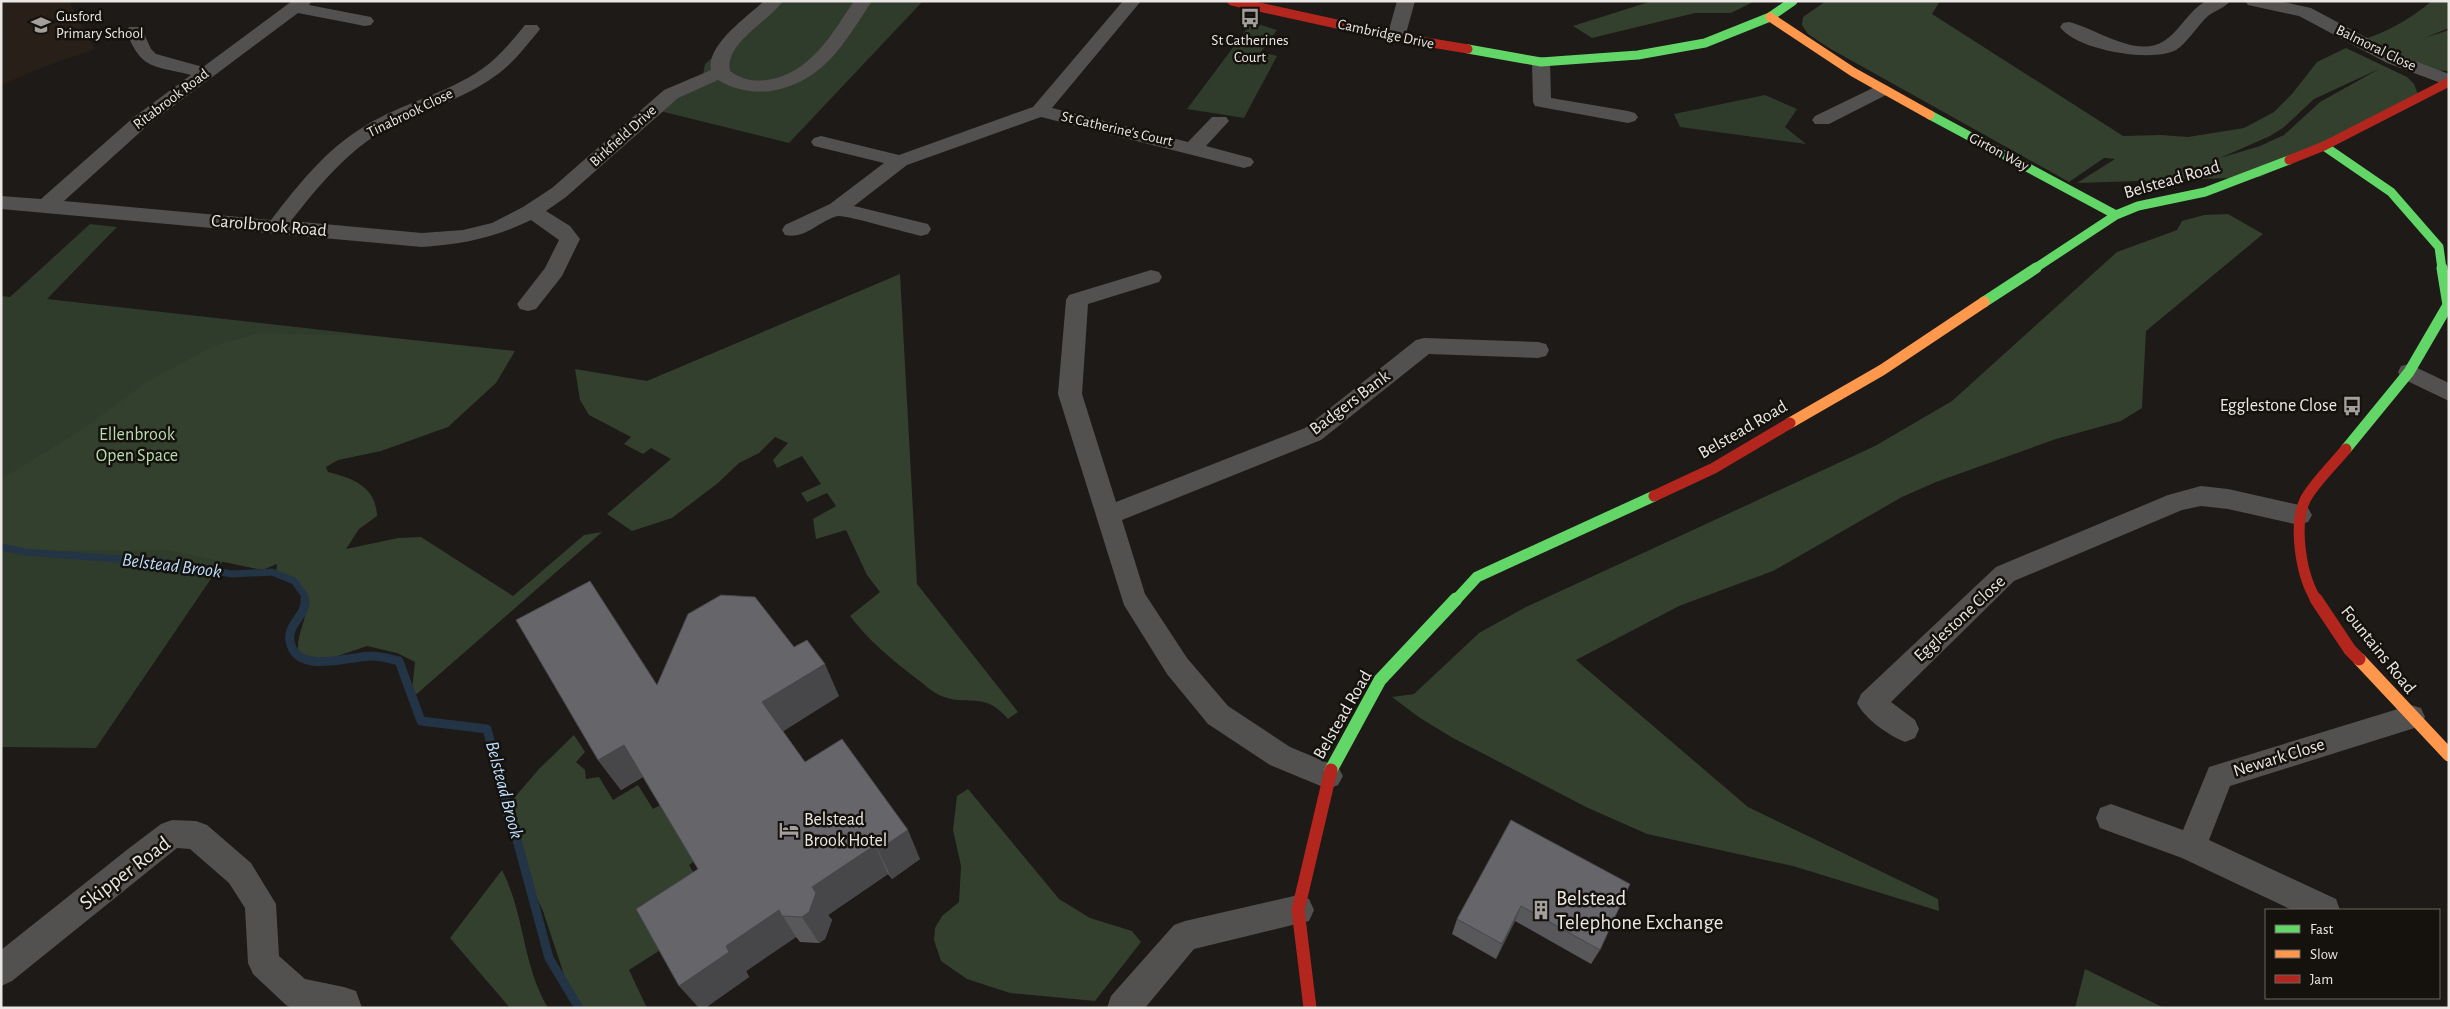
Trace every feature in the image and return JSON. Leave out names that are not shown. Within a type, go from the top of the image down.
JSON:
[{"type":"street","points":[[774,1],[724,50],[718,63],[721,73],[734,82],[752,86],[779,84],[799,78],[821,60],[863,1]]},
{"type":"street","name":"St Catherine's Court","points":[[792,230],[837,209],[900,161],[1040,110],[1132,1]]},
{"type":"street","name":"Cambridge Drive","points":[[1232,1],[1396,38],[1541,62],[1638,55],[1705,44],[1770,17],[1793,1]]},
{"type":"street","points":[[1396,38],[1406,1]]},
{"type":"street","points":[[2069,27],[2080,34],[2124,49],[2152,50],[2170,46],[2210,4],[2221,1]]},
{"type":"street","name":"Balmoral Close","points":[[2254,1],[2308,6],[2393,59],[2449,81]]},
{"type":"street","points":[[299,4],[359,16]]},
{"type":"street","name":"Ritabrook Road","points":[[46,206],[141,120],[299,4]]},
{"type":"street","name":"Girton Way","points":[[1770,17],[1810,47],[1881,90],[2116,215]]},
{"type":"street","name":"Tinabrook Close","points":[[276,227],[319,175],[345,148],[394,118],[482,77],[505,58],[531,29]]},
{"type":"street","points":[[141,35],[143,51],[150,58],[205,73]]},
{"type":"street","points":[[1541,62],[1542,102],[1628,117]]},
{"type":"street","name":"Birkfield Drive","points":[[533,212],[553,198],[670,94],[693,82],[721,73]]},
{"type":"street","name":"Belstead Road","points":[[1310,1008],[1298,910],[1328,776],[1380,680],[1477,577],[1714,468],[1882,370],[2116,215],[2138,206],[2205,192],[2324,146],[2449,81]]},
{"type":"street","points":[[1822,120],[1881,90]]},
{"type":"street","name":"St Catherine's Court","points":[[1040,110],[1194,147],[1244,162]]},
{"type":"street","points":[[1194,147],[1219,121]]},
{"type":"street","points":[[821,142],[900,161]]},
{"type":"street","name":"Fountains Road","points":[[2324,146],[2391,192],[2444,248],[2448,305],[2409,372],[2306,498],[2299,515],[2301,554],[2312,594],[2350,650],[2411,717],[2449,755]]},
{"type":"street","name":"Carolbrook Road","points":[[1,202],[442,240],[486,232],[507,225],[533,212]]},
{"type":"street","points":[[837,209],[922,229]]},
{"type":"street","points":[[528,304],[554,271],[570,239],[563,231],[533,212]]},
{"type":"street","points":[[1151,277],[1077,300],[1070,394],[1134,597],[1177,666],[1218,715],[1280,756],[1328,776]]},
{"type":"street","name":"Badgers Bank","points":[[1109,515],[1313,434],[1424,346],[1538,350]]},
{"type":"street","points":[[2409,372],[2449,393]]},
{"type":"street","name":"Egglestone Close","points":[[1905,730],[1871,703],[2005,574],[2177,502],[2201,496],[2228,499],[2299,515]]},
{"type":"street","name":"Newark Close","points":[[2191,847],[2219,776],[2411,717]]},
{"type":"street","points":[[2111,818],[2191,847],[2323,909]]},
{"type":"street","name":"Skipper Road","points":[[1,970],[138,859],[172,834],[196,835],[240,872],[260,904],[264,962],[297,994],[344,1003],[346,1008]]},
{"type":"street","points":[[1123,1008],[1185,936],[1298,910]]},
{"type":"shaded area","name":"Gusford Primary School","points":[[1,1],[69,1],[95,49],[49,65],[1,85]]},
{"type":"green space","points":[[774,1],[923,1],[789,143],[652,109],[702,80],[705,64]]},
{"type":"green space","points":[[1652,1],[1755,1],[1731,13],[1695,13],[1592,38],[1573,26]]},
{"type":"green space","points":[[1826,1],[1940,1],[1932,14],[2123,136],[2161,135],[2188,137],[2244,128],[2274,112],[2292,94],[2317,62],[2346,48],[2407,77],[2414,84],[2419,97],[2260,177],[2077,183],[2115,159],[2104,158],[2069,182],[1829,48],[1808,34],[1802,25],[1803,17]],"holes":[[[2379,69],[2320,102],[2284,135],[2260,146],[2220,158],[2270,136],[2283,128],[2314,99]]]},
{"type":"green space","points":[[2432,1],[2449,1],[2449,28],[2424,38],[2449,30],[2449,71],[2432,70],[2359,41],[2397,25]]},
{"type":"green space","points":[[1252,22],[1277,30],[1261,52],[1277,56],[1244,118],[1187,109]]},
{"type":"green space","points":[[1765,95],[1797,109],[1785,127],[1806,144],[1680,127],[1674,114]]},
{"type":"green space","points":[[2228,214],[2263,234],[2146,331],[2142,408],[2121,421],[2056,439],[1936,482],[1902,497],[1773,571],[1679,606],[1576,660],[1748,807],[1938,899],[1939,911],[1793,866],[1647,834],[1586,807],[1453,738],[1420,718],[1392,697],[1414,694],[1479,633],[1526,607],[1875,446],[1952,401],[2117,252],[2177,230],[2182,221],[2204,215]]},
{"type":"green space","name":"Ellenbrook Open Space","points":[[90,224],[117,227],[47,299],[376,336],[96,748],[1,747],[1,296],[10,297]]},
{"type":"green space","points":[[900,274],[917,584],[1018,712],[1008,719],[991,704],[949,699],[933,692],[881,650],[850,616],[880,592],[867,575],[846,530],[816,539],[813,519],[836,506],[827,493],[807,502],[801,493],[821,484],[802,456],[777,468],[773,460],[788,443],[775,437],[759,453],[739,463],[718,483],[672,518],[632,531],[607,514],[671,459],[651,448],[643,454],[624,444],[631,437],[589,415],[580,400],[575,369],[647,381]]},
{"type":"green space","points":[[259,333],[376,336],[515,351],[496,383],[448,427],[381,451],[338,460],[326,467],[328,472],[346,477],[361,485],[372,497],[376,506],[377,516],[359,529],[346,549],[398,538],[421,537],[513,596],[584,535],[602,532],[411,699],[415,662],[397,653],[367,646],[320,662],[311,662],[299,654],[298,646],[305,615],[305,600],[297,586],[276,573],[277,564],[262,570],[166,550],[1,551],[1,479],[86,427],[145,383],[213,346]]},
{"type":"green space","points":[[574,735],[585,752],[576,762],[585,770],[586,779],[599,777],[613,800],[638,785],[653,809],[666,802],[699,858],[689,865],[722,921],[707,920],[629,970],[647,1008],[575,1008],[543,911],[520,862],[502,812],[539,769]]},
{"type":"green space","points":[[968,789],[1059,899],[1090,918],[1132,931],[1141,942],[1095,1001],[1010,993],[967,979],[941,961],[934,940],[935,928],[942,916],[959,902],[961,866],[953,830],[957,796]]},
{"type":"green space","points":[[502,870],[510,887],[533,974],[548,1008],[510,1008],[450,938]]},
{"type":"green space","points":[[2085,969],[2164,1008],[2075,1008]]},
{"type":"building","name":"Belstead Brook Hotel","points":[[590,581],[657,685],[688,614],[721,595],[755,597],[794,647],[807,640],[825,664],[762,702],[805,762],[842,739],[908,830],[878,850],[875,845],[812,887],[816,893],[809,912],[802,917],[782,916],[779,910],[726,946],[729,952],[679,986],[636,909],[698,869],[624,745],[598,760],[516,620]]},
{"type":"building","name":"Belstead Telephone Exchange","points":[[1511,820],[1630,884],[1600,950],[1521,906],[1502,944],[1457,919]]},
{"type":"waterway","name":"Belstead Brook","points":[[1,547],[25,552],[160,562],[232,574],[272,572],[294,581],[305,596],[305,605],[290,635],[294,652],[302,658],[325,662],[372,656],[399,661],[421,721],[487,729],[549,958],[579,1008]]},
{"type":"traffic: fast","points":[[1468,49],[1541,62],[1638,55],[1705,43],[1770,17],[1793,1]]},
{"type":"traffic: fast","points":[[1930,115],[2116,215]]},
{"type":"traffic: fast","points":[[2324,146],[2391,192],[2439,247],[2448,305],[2409,372],[2346,449]]},
{"type":"traffic: fast","points":[[1984,302],[2116,215],[2138,206],[2205,192],[2289,160]]},
{"type":"traffic: fast","points":[[1331,770],[1380,680],[1477,577],[1654,496]]},
{"type":"traffic: slow","points":[[1770,17],[1853,72],[1930,115]]},
{"type":"traffic: slow","points":[[1790,423],[1882,370],[1984,302]]},
{"type":"traffic: slow","points":[[2359,659],[2449,755]]},
{"type":"traffic: jam","points":[[1232,1],[1396,37],[1468,49]]},
{"type":"traffic: jam","points":[[2289,160],[2324,146],[2449,82]]},
{"type":"traffic: jam","points":[[1654,496],[1714,468],[1790,423]]},
{"type":"traffic: jam","points":[[2346,449],[2306,498],[2299,515],[2301,554],[2312,593],[2350,650],[2359,659]]},
{"type":"traffic: jam","points":[[1310,1008],[1298,910],[1328,776],[1331,770]]},
{"type":"place","name":"St Catherines Court","points":[[1250,18]]},
{"type":"place","name":"Gusford Primary School","points":[[41,25]]},
{"type":"place","name":"Egglestone Close","points":[[2352,406]]},
{"type":"place","name":"Belstead Brook Hotel","points":[[789,830]]},
{"type":"place","name":"Belstead Telephone Exchange","points":[[1541,910]]}]
